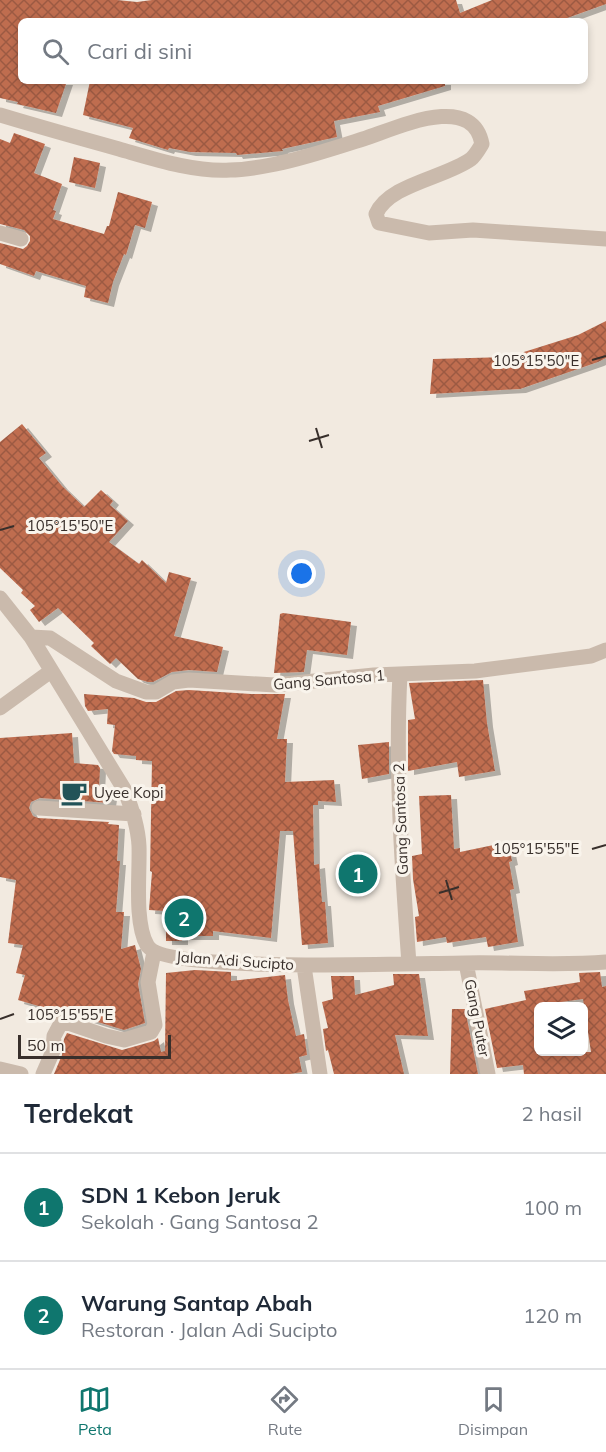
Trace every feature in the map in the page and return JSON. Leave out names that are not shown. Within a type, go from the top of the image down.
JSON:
[{"type":"street","points":[[0,116],[163,162],[211,170],[231,170],[276,164],[362,140],[421,118],[460,118],[470,123],[480,133],[482,144],[472,159],[412,186],[380,205],[376,214],[379,223],[429,233],[473,230],[606,239]]},
{"type":"street","points":[[0,233],[21,239]]},
{"type":"street","name":"Jalan Adi Sucipto","points":[[0,598],[31,637],[124,789],[135,814],[139,845],[140,920],[147,945],[154,952],[175,958],[303,966],[606,962]]},
{"type":"street","name":"Gang Santosa 1","points":[[31,637],[50,638],[116,681],[146,692],[156,692],[173,682],[189,680],[275,685],[400,674],[475,671],[591,656],[606,650]]},
{"type":"street","points":[[0,708],[51,671]]},
{"type":"street","name":"Gang Santosa 2","points":[[400,674],[399,817],[409,964]]},
{"type":"street","points":[[39,808],[135,814]]},
{"type":"street","points":[[43,1074],[53,1051],[54,1036],[62,1021],[124,1040],[151,1032],[155,1025],[148,982],[154,952]]},
{"type":"street","name":"Gang Puter","points":[[466,963],[488,1074]]},
{"type":"street","points":[[303,966],[320,1074]]},
{"type":"street","points":[[0,1070],[21,1074]]},
{"type":"building","points":[[0,0],[137,2],[152,0],[456,0],[460,13],[492,0],[606,0],[606,4],[567,18],[18,18],[18,84],[66,84],[56,113],[0,98]]},
{"type":"building","points":[[89,84],[445,84],[445,86],[378,106],[380,112],[334,121],[337,137],[282,149],[283,151],[237,155],[236,153],[190,152],[169,148],[168,150],[129,138],[133,128],[83,115]]},
{"type":"building","points":[[14,133],[45,144],[34,173],[62,184],[53,210],[56,211],[53,219],[104,234],[109,226],[118,192],[152,202],[145,228],[135,225],[126,255],[124,254],[113,282],[108,303],[84,297],[86,286],[36,271],[34,276],[0,264],[0,243],[23,249],[30,241],[30,236],[24,230],[0,224],[0,139],[10,143]]},
{"type":"building","points":[[74,157],[100,163],[95,188],[69,182]]},
{"type":"building","points":[[606,321],[606,358],[598,362],[520,389],[430,394],[433,359],[508,357],[578,335]]},
{"type":"building","points":[[22,424],[46,453],[39,458],[62,486],[84,507],[101,490],[113,501],[110,505],[128,521],[109,542],[139,564],[142,560],[166,583],[169,572],[191,578],[174,636],[223,647],[217,672],[189,670],[172,672],[153,682],[148,682],[138,679],[116,658],[110,664],[91,646],[94,643],[58,608],[39,622],[30,610],[35,606],[21,593],[23,590],[0,568],[0,442]]},
{"type":"building","points":[[280,614],[351,622],[347,655],[307,650],[304,672],[274,673]]},
{"type":"building","points":[[483,680],[495,771],[459,777],[457,762],[408,771],[408,720],[415,719],[409,683]]},
{"type":"building","points":[[176,691],[285,694],[277,739],[287,739],[285,782],[334,780],[336,802],[318,801],[318,805],[313,805],[314,865],[319,864],[328,943],[302,945],[293,831],[280,831],[271,938],[213,931],[213,936],[182,936],[182,941],[166,941],[166,911],[149,910],[152,872],[150,871],[152,761],[136,760],[136,756],[114,754],[112,751],[115,725],[107,724],[108,709],[88,711],[84,694],[156,702]]},
{"type":"building","points":[[72,733],[74,763],[98,765],[100,768],[99,788],[112,789],[110,803],[40,798],[31,802],[29,808],[33,816],[38,818],[109,822],[108,824],[119,825],[117,861],[120,861],[116,912],[124,912],[121,949],[135,945],[141,969],[138,984],[145,1023],[124,1030],[18,1000],[25,975],[16,973],[23,945],[8,943],[16,880],[0,877],[0,738]]},
{"type":"building","points":[[389,742],[389,774],[362,779],[358,745]]},
{"type":"building","points":[[451,795],[454,849],[460,848],[460,852],[508,842],[514,889],[510,890],[518,942],[488,947],[486,937],[447,943],[446,937],[417,942],[415,917],[419,916],[412,856],[422,854],[419,796]]},
{"type":"building","points":[[195,970],[231,972],[231,981],[285,975],[296,1036],[304,1034],[307,1055],[299,1057],[302,1072],[290,1074],[54,1074],[62,1055],[67,1033],[122,1050],[158,1038],[161,1052],[165,1051],[166,973]]},
{"type":"building","points":[[600,972],[602,987],[606,986],[606,1074],[524,1074],[523,1065],[497,1068],[485,1009],[526,1000],[524,991],[580,982],[579,973]]},
{"type":"building","points":[[393,974],[419,974],[428,1036],[395,1035],[404,1074],[334,1074],[328,1050],[326,1051],[323,1029],[328,1028],[322,1002],[333,999],[331,976],[354,976],[355,995],[394,985]]},
{"type":"building","points":[[452,1009],[465,1009],[478,1074],[450,1074]]},
{"type":"place","name":"Uyee Kopi","points":[[74,793]]},
{"type":"place","name":"SDN 1 Kebon Jeruk","points":[[358,874]]},
{"type":"place","name":"Warung Santap Abah","points":[[184,918]]}]
